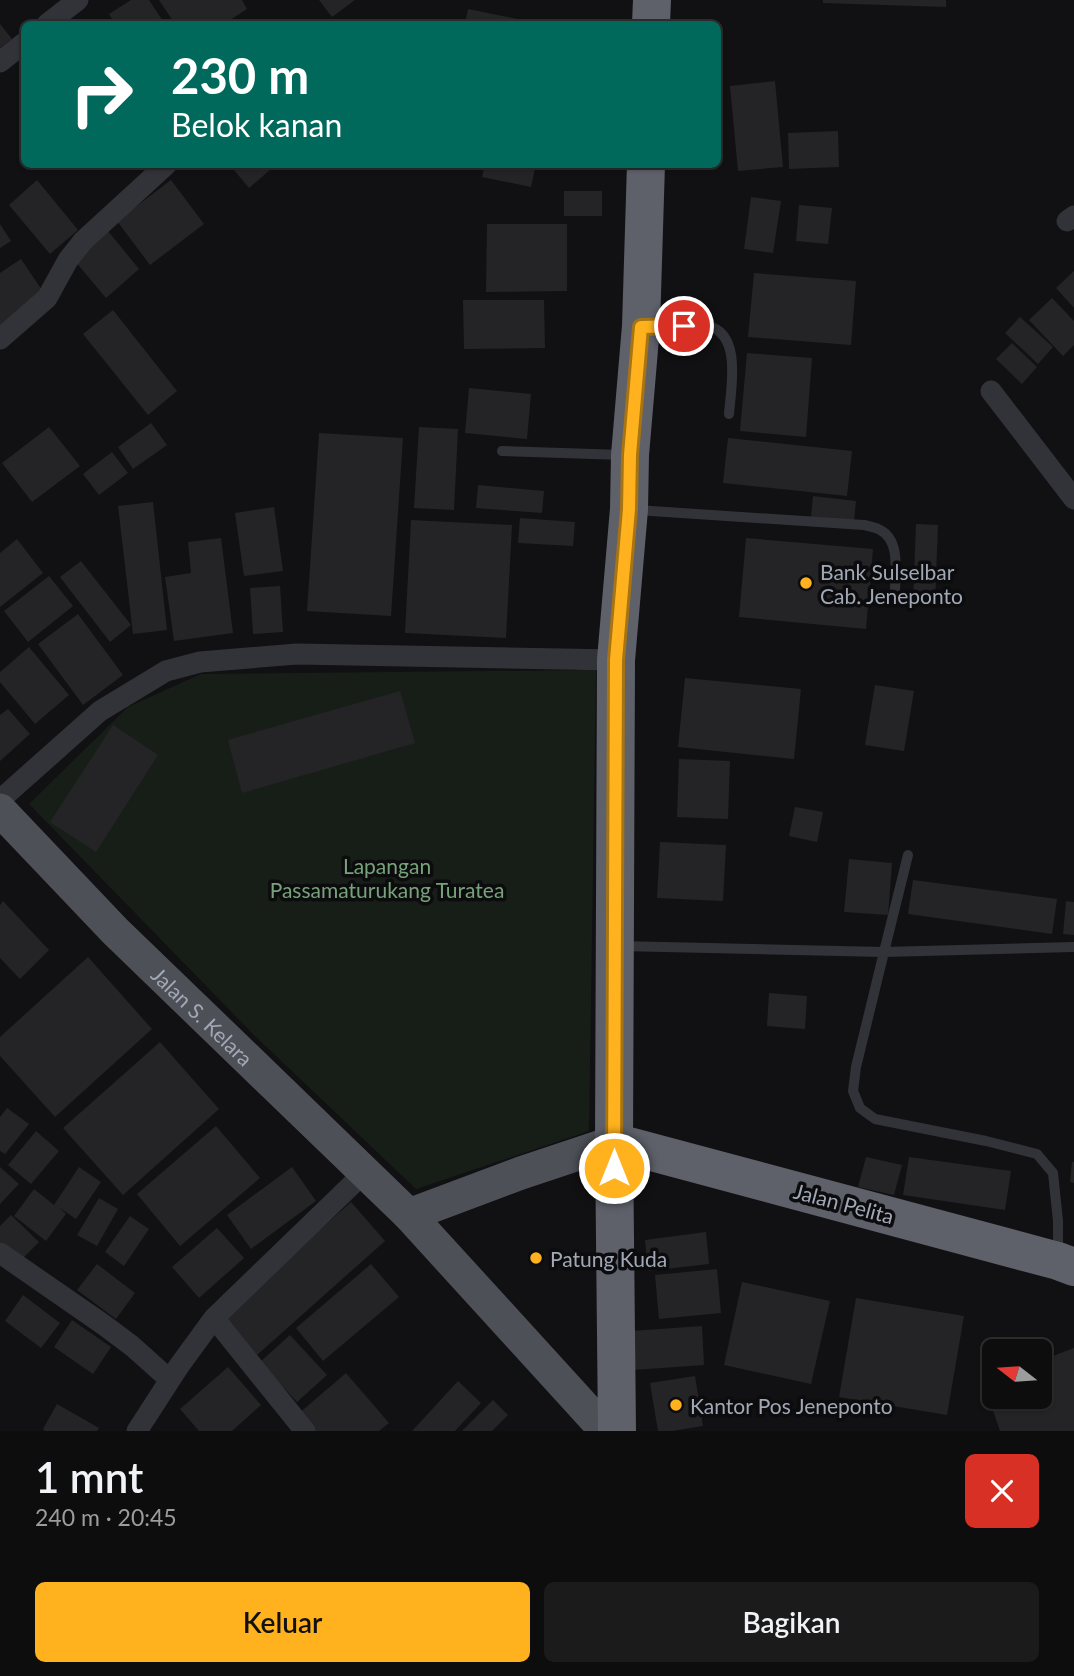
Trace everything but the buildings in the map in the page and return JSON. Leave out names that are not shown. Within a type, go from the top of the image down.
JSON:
[{"type":"highway","points":[[651,21],[652,0]]},
{"type":"highway","points":[[617,1431],[614,1142],[616,660],[641,327],[646,168]]},
{"type":"highway","name":"Jalan Pelita","points":[[614,1142],[1066,1264]]},
{"type":"main road","name":"Jalan S. Kelara","points":[[0,810],[115,931],[409,1215],[606,1431]]},
{"type":"main road","points":[[409,1215],[614,1142]]},
{"type":"street","points":[[51,21],[78,0]]},
{"type":"street","points":[[0,62],[21,45]]},
{"type":"street","points":[[0,339],[47,298],[68,260],[83,241],[163,168]]},
{"type":"street","points":[[991,391],[1074,499]]},
{"type":"street","points":[[0,800],[100,710],[166,671],[200,662],[297,654],[616,660]]},
{"type":"street","points":[[137,1431],[214,1318],[365,1172]]},
{"type":"street","points":[[0,1253],[104,1325],[170,1380]]},
{"type":"street","points":[[214,1318],[305,1431]]},
{"type":"lane","points":[[641,327],[706,325],[727,338],[732,353],[729,414]]},
{"type":"lane","points":[[502,451],[630,455]]},
{"type":"lane","points":[[629,509],[864,525],[883,530],[890,539],[895,555],[895,592]]},
{"type":"lane","points":[[908,855],[856,1067],[853,1091],[860,1108],[875,1119],[986,1140],[1037,1154],[1053,1173],[1066,1264]]},
{"type":"lane","points":[[614,946],[884,952],[1074,947]]},
{"type":"green space","name":"Lapangan Passamaturukang Turatea","points":[[596,670],[589,1131],[416,1189],[254,1035],[29,804],[128,707],[201,674]]},
{"type":"place","name":"Bank Sulselbar Cab. Jeneponto","points":[[806,583]]},
{"type":"place","name":"Patung Kuda","points":[[536,1258]]},
{"type":"place","name":"Kantor Pos Jeneponto","points":[[676,1405]]},
{"type":"route","points":[[614,1168],[616,660],[629,509],[630,455],[641,327],[684,326]]}]
